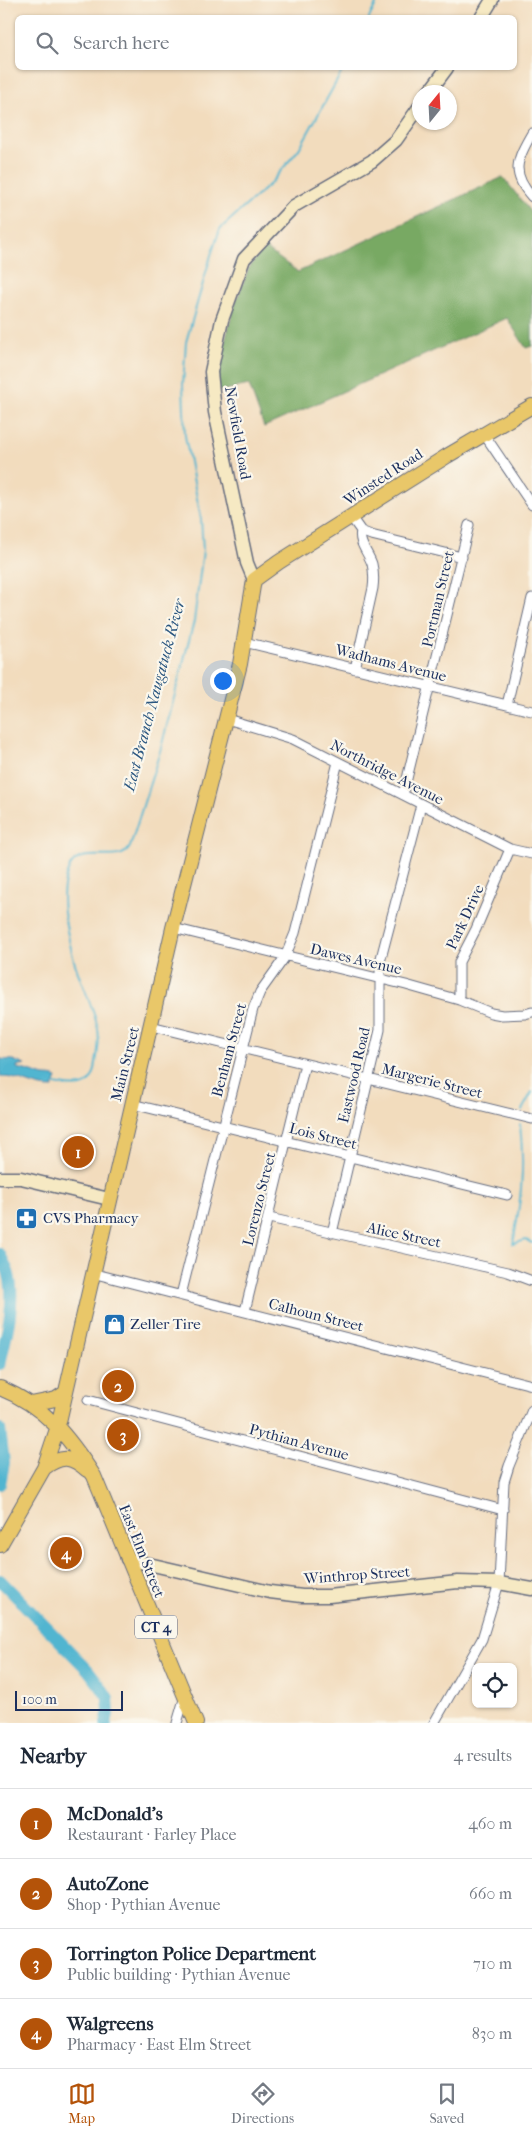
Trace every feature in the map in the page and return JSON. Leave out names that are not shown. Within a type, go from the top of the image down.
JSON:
[{"type":"main road","name":"Winsted Road","points":[[254,580],[279,562],[532,406]]},
{"type":"main road","name":"Main Street","points":[[0,1545],[44,1468],[58,1426],[173,928],[227,719],[244,642],[254,580]]},
{"type":"main road","name":"CT 4","points":[[6,1390],[31,1404],[58,1426]]},
{"type":"main road","points":[[31,1404],[56,1399],[65,1394]]},
{"type":"main road","name":"East Elm Street","points":[[58,1426],[75,1446],[94,1476],[196,1723]]},
{"type":"main road","points":[[44,1468],[54,1460],[68,1458],[76,1460],[94,1476]]},
{"type":"street","points":[[483,15],[492,0]]},
{"type":"street","points":[[434,85],[446,70]]},
{"type":"street","name":"Newfield Road","points":[[254,580],[247,562],[214,412],[211,372],[222,320],[244,259],[294,206],[372,161],[396,140],[412,117]]},
{"type":"street","points":[[532,133],[521,153],[517,171],[520,182],[532,197]]},
{"type":"street","points":[[484,434],[532,506]]},
{"type":"street","points":[[351,517],[361,531],[370,535],[462,557]]},
{"type":"street","name":"Portman Street","points":[[403,795],[431,687],[469,525]]},
{"type":"street","points":[[356,669],[374,576],[372,564],[359,538],[361,531]]},
{"type":"street","points":[[507,705],[532,598]]},
{"type":"street","name":"Wadhams Avenue","points":[[244,642],[532,711]]},
{"type":"street","name":"Northridge Avenue","points":[[227,719],[293,739],[510,849],[532,854]]},
{"type":"street","name":"Benham Street","points":[[181,1295],[253,1009],[260,992],[285,957],[295,933],[338,762]]},
{"type":"street","name":"Eastwood Road","points":[[332,1233],[380,1030],[380,962],[421,805]]},
{"type":"street","name":"Park Drive","points":[[459,1000],[459,962],[476,929],[510,849]]},
{"type":"street","name":"Dawes Avenue","points":[[173,928],[459,1000],[491,1013],[502,1015],[532,1012]]},
{"type":"street","name":"Margerie Street","points":[[151,1026],[532,1120]]},
{"type":"street","name":"Lorenzo Street","points":[[245,1312],[305,1064]]},
{"type":"street","name":"Lois Street","points":[[132,1104],[508,1194]]},
{"type":"street","points":[[0,1178],[21,1178],[109,1199]]},
{"type":"street","name":"Alice Street","points":[[268,1218],[508,1272],[532,1281]]},
{"type":"street","name":"Calhoun Street","points":[[92,1273],[532,1385]]},
{"type":"street","name":"Pythian Avenue","points":[[88,1400],[503,1510]]},
{"type":"street","points":[[434,1723],[482,1639],[499,1583],[504,1482],[532,1410]]},
{"type":"street","name":"Winthrop Street","points":[[127,1559],[270,1592],[302,1596],[329,1596],[458,1582],[499,1583],[532,1589]]},
{"type":"street","points":[[176,1723],[185,1696]]},
{"type":"green space","points":[[503,177],[532,214],[532,346],[526,348],[507,318],[264,427],[249,385],[220,391],[216,374],[236,301],[249,268],[264,247],[298,272]]},
{"type":"water","points":[[0,1059],[13,1060],[25,1065],[17,1066],[17,1068],[57,1078],[53,1088],[40,1087],[14,1078],[0,1077]]},
{"type":"waterway","name":"East Branch Naugatuck River","points":[[370,15],[378,0]]},
{"type":"waterway","name":"East Branch Naugatuck River","points":[[54,1084],[75,1087],[88,1083],[95,1071],[99,1042],[96,1020],[76,966],[64,914],[63,892],[68,871],[73,862],[81,858],[117,855],[124,853],[130,847],[161,748],[194,621],[203,550],[201,519],[185,436],[183,385],[186,342],[220,229],[270,184],[299,149],[343,70]]},
{"type":"waterway","points":[[522,1110],[532,1092]]},
{"type":"waterway","points":[[520,1124],[521,1184],[513,1244],[526,1240],[532,1243]]},
{"type":"waterway","name":"East Branch Naugatuck River","points":[[0,1254],[11,1285],[11,1308],[0,1364]]},
{"type":"waterway","name":"East Branch Naugatuck River","points":[[0,1429],[4,1463],[0,1484]]},
{"type":"waterway","name":"East Branch Naugatuck River","points":[[0,1580],[88,1670],[101,1687],[108,1698],[109,1710],[106,1723]]},
{"type":"place","name":"McDonald's","points":[[78,1152]]},
{"type":"place","name":"CVS Pharmacy","points":[[27,1218]]},
{"type":"place","name":"Zeller Tire","points":[[114,1324]]},
{"type":"place","name":"AutoZone","points":[[118,1386]]},
{"type":"place","name":"Torrington Police Department","points":[[123,1435]]},
{"type":"place","name":"Walgreens","points":[[66,1553]]}]
